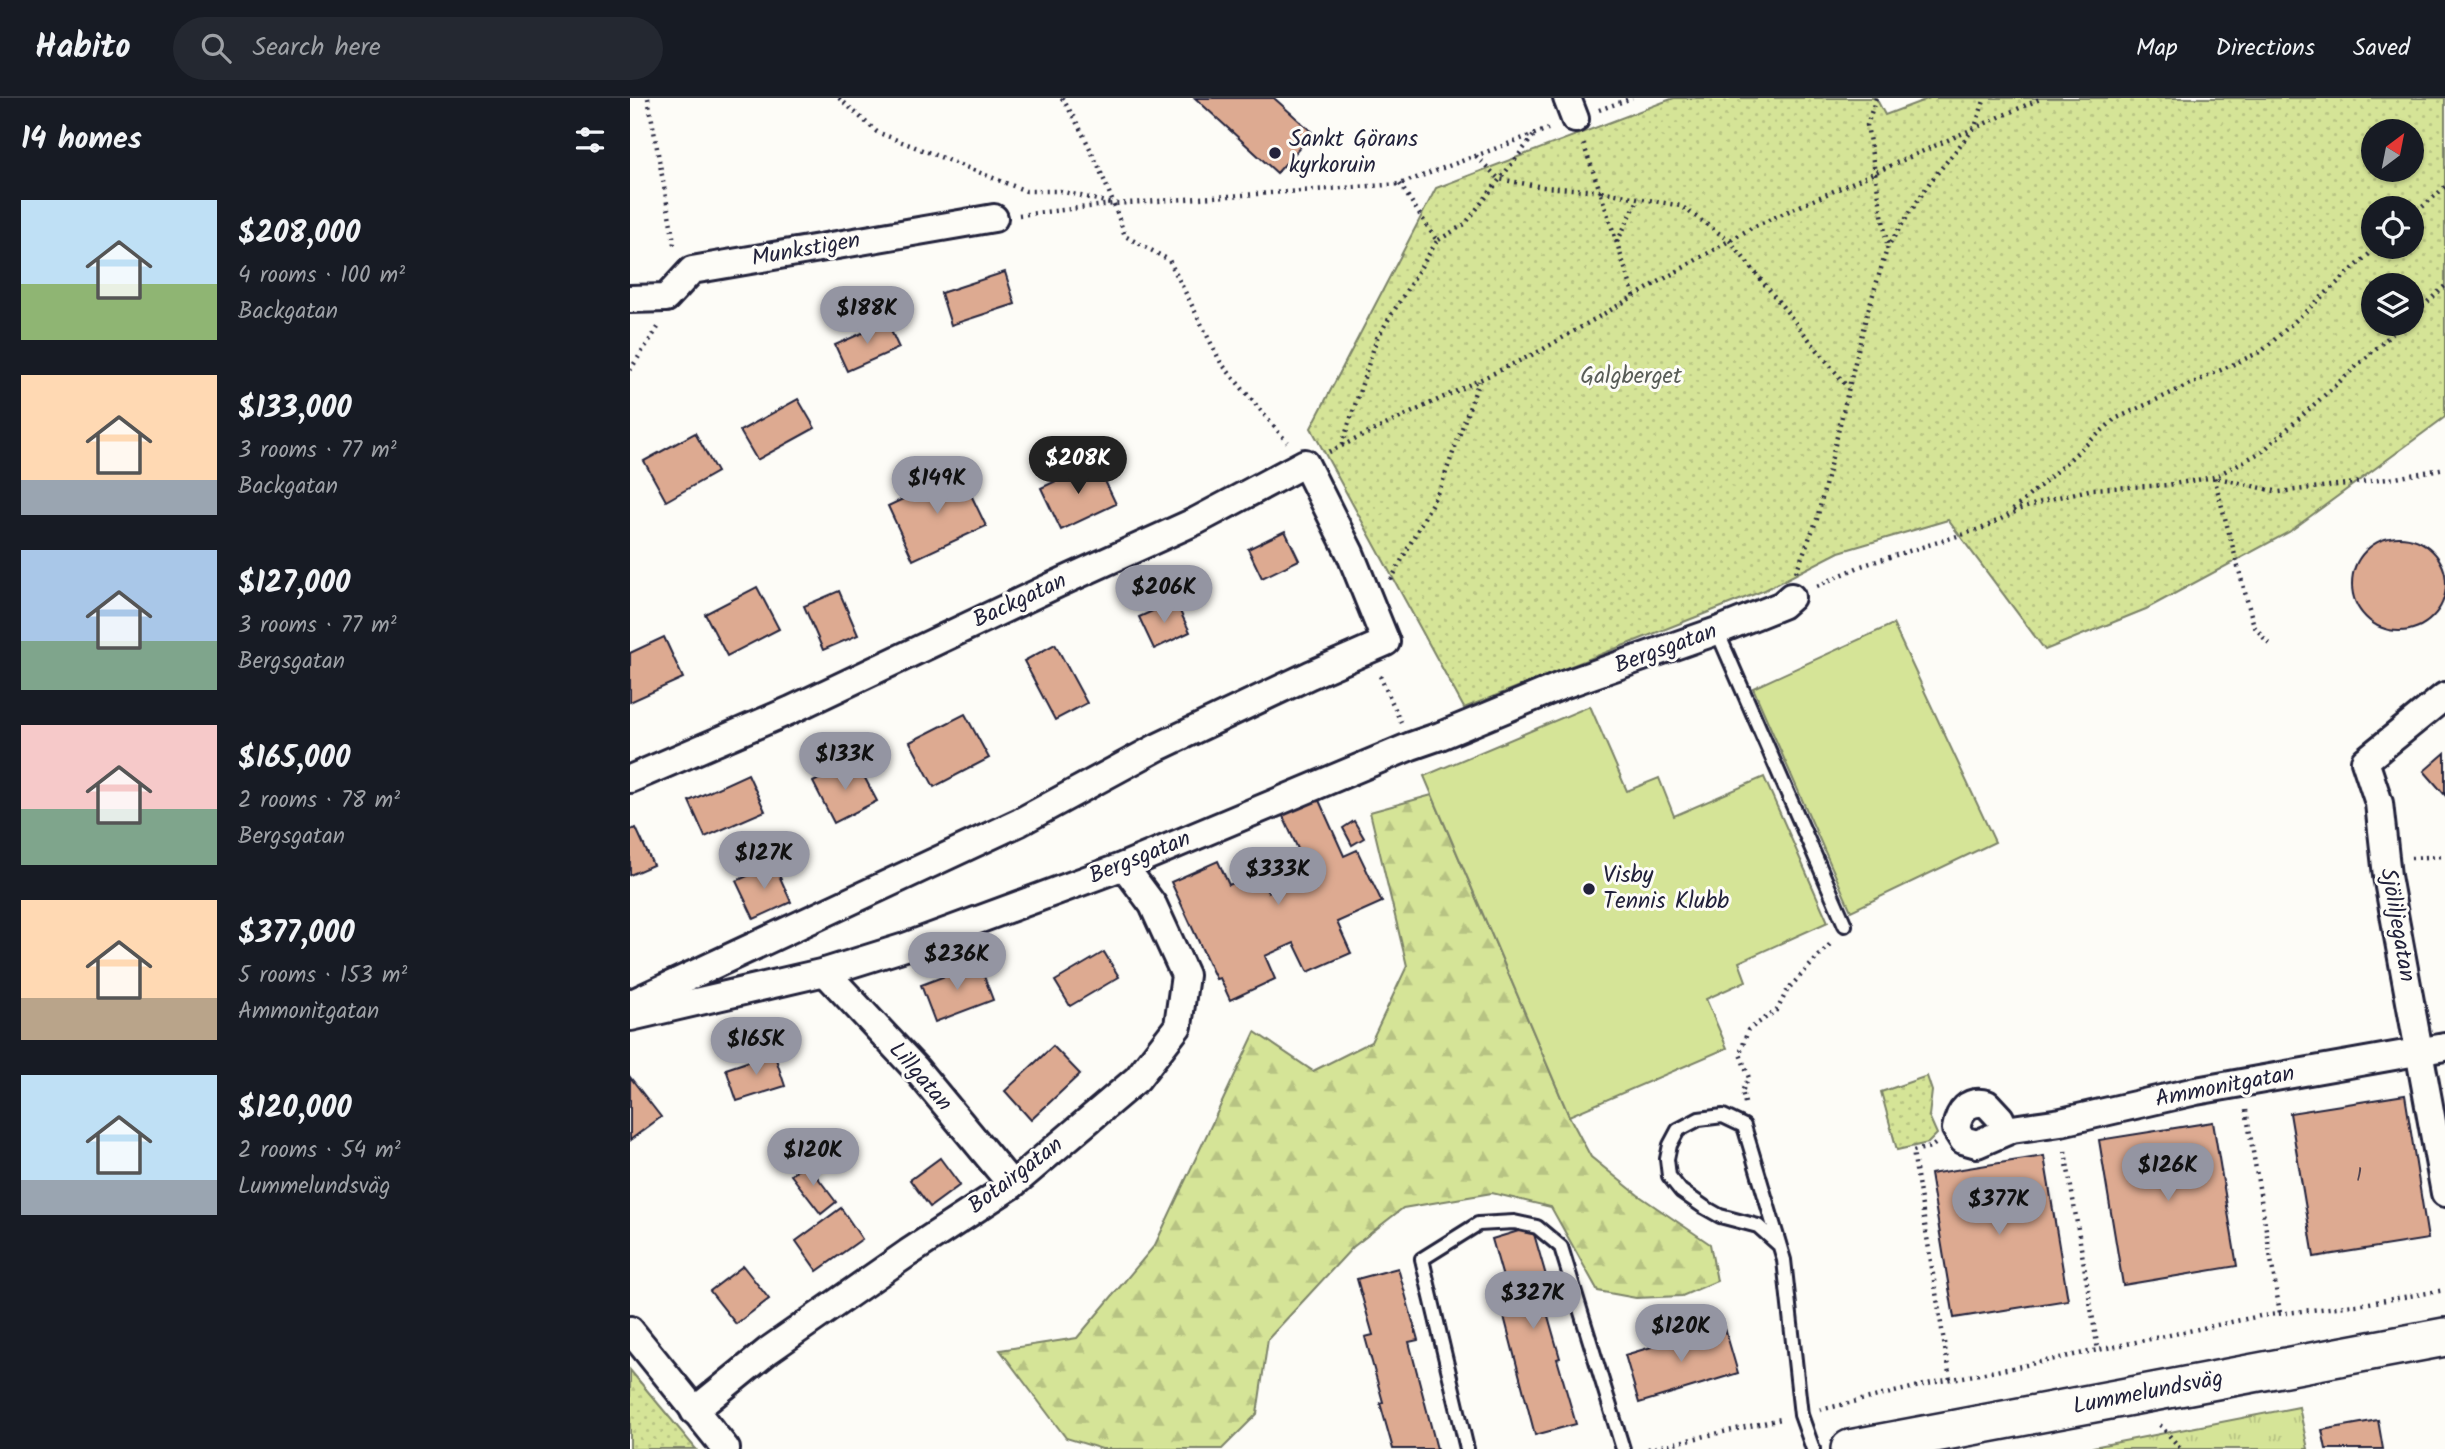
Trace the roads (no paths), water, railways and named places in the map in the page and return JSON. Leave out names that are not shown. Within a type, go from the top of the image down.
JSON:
[{"type":"main road","name":"Lummelundsväg","points":[[1850,1449],[2445,1337]]},
{"type":"street","name":"Munkstigen","points":[[630,299],[666,298],[692,270],[993,218]]},
{"type":"street","name":"Backgatan","points":[[630,779],[791,710],[1196,521],[1305,463],[1350,552],[1374,612],[1377,646],[1158,747],[1020,822],[630,1004]]},
{"type":"street","name":"Bergsgatan","points":[[630,1018],[825,972],[905,947],[1124,866],[1563,685],[1717,631],[1782,605],[1791,597]]},
{"type":"street","name":"Sjöliljegatan","points":[[2445,695],[2365,761],[2379,803],[2387,876],[2432,1048],[2445,1193]]},
{"type":"street","name":"Botairgatan","points":[[694,1410],[769,1350],[908,1253],[1012,1185],[1137,1079],[1178,1027],[1185,975],[1153,905],[1124,866]]},
{"type":"street","name":"Lillgatan","points":[[825,972],[916,1069],[1012,1185]]},
{"type":"street","name":"Ammonitgatan","points":[[2006,1131],[1993,1109],[1980,1102],[1974,1102],[1958,1115],[1956,1129],[1964,1140],[1976,1144],[2006,1131],[2061,1122],[2241,1082],[2432,1048]]},
{"type":"street","points":[[630,1330],[726,1449]]},
{"type":"lane","points":[[1717,631],[1846,925]]},
{"type":"lane","points":[[1778,1244],[1758,1226],[1720,1216],[1681,1191],[1669,1176],[1667,1159],[1670,1145],[1678,1130],[1699,1119],[1723,1116],[1744,1126],[1784,1260],[1801,1415],[1814,1449]]},
{"type":"lane","points":[[1467,1449],[1422,1259],[1478,1224],[1514,1222],[1536,1227],[1561,1247],[1623,1449]]},
{"type":"place","name":"Sankt Görans kyrkoruin","points":[[1275,153]]},
{"type":"place","name":"Visby Tennis Klubb","points":[[1589,889]]},
{"type":"park label","name":"Galgberget","points":[[1631,377]]}]
